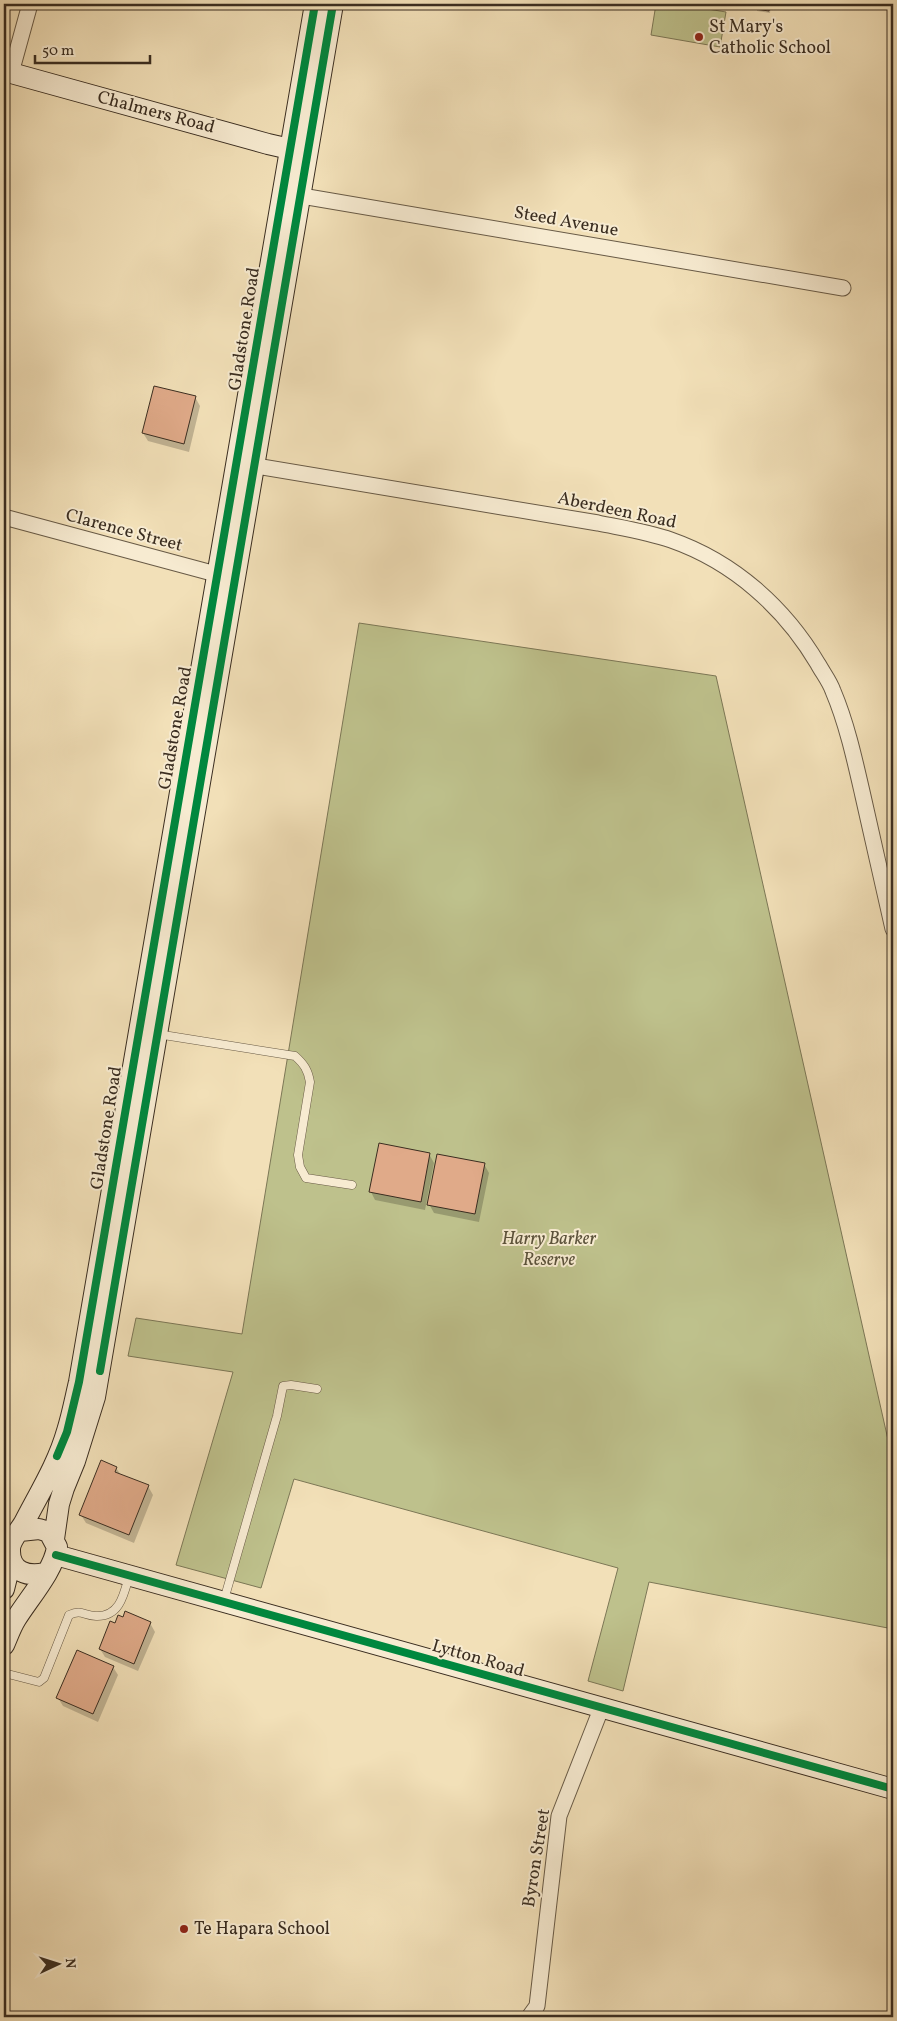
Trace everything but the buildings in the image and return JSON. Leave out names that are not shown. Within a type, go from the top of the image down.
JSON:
[{"type":"main road","name":"Gladstone Road","points":[[55,1547],[61,1496],[95,1397],[148,1033],[299,151],[315,4]]},
{"type":"main road","name":"Gladstone Road","points":[[299,151],[333,4]]},
{"type":"main road","name":"Chalmers Road","points":[[8,72],[299,151]]},
{"type":"main road","name":"Gladstone Road","points":[[4,1589],[11,1545],[52,1470],[67,1432],[79,1382],[148,1033]]},
{"type":"main road","points":[[4,1645],[14,1621],[45,1573],[52,1566],[55,1547],[49,1532],[39,1529],[11,1545],[17,1569],[26,1575],[45,1573]]},
{"type":"main road","name":"Lytton Road","points":[[55,1547],[128,1576],[893,1789]]},
{"type":"street","points":[[8,72],[30,4]]},
{"type":"street","name":"Steed Avenue","points":[[292,194],[843,288]]},
{"type":"street","name":"Aberdeen Road","points":[[246,464],[598,523],[640,532],[671,540],[698,552],[721,564],[751,585],[780,610],[809,648],[833,690],[848,732],[893,929]]},
{"type":"street","name":"Clarence Street","points":[[4,518],[226,577]]},
{"type":"street","name":"Byron Street","points":[[529,2017],[537,2006],[559,1816],[601,1709]]},
{"type":"lane","points":[[148,1033],[295,1056],[304,1064],[309,1073],[310,1082],[298,1155],[300,1167],[306,1178],[352,1185]]},
{"type":"lane","points":[[223,1602],[278,1416],[283,1386],[291,1384],[317,1389]]},
{"type":"lane","points":[[4,1673],[39,1682],[44,1678],[69,1615],[77,1612],[95,1616],[109,1614],[122,1603],[128,1576]]},
{"type":"green space","points":[[656,4],[677,4],[726,12],[720,47],[651,35]]},
{"type":"green space","name":"Harry Barker Reserve","points":[[359,623],[716,676],[893,1462],[893,1629],[649,1582],[623,1691],[588,1681],[618,1568],[294,1479],[261,1588],[176,1565],[233,1372],[128,1356],[136,1318],[242,1334]]},
{"type":"cycle path","points":[[57,1456],[67,1432],[79,1382],[315,4]]},
{"type":"cycle path","points":[[100,1371],[333,4]]},
{"type":"cycle path","points":[[56,1555],[893,1789]]},
{"type":"place","name":"St Mary's Catholic School","points":[[699,37]]},
{"type":"place","name":"Te Hapara School","points":[[184,1929]]}]
